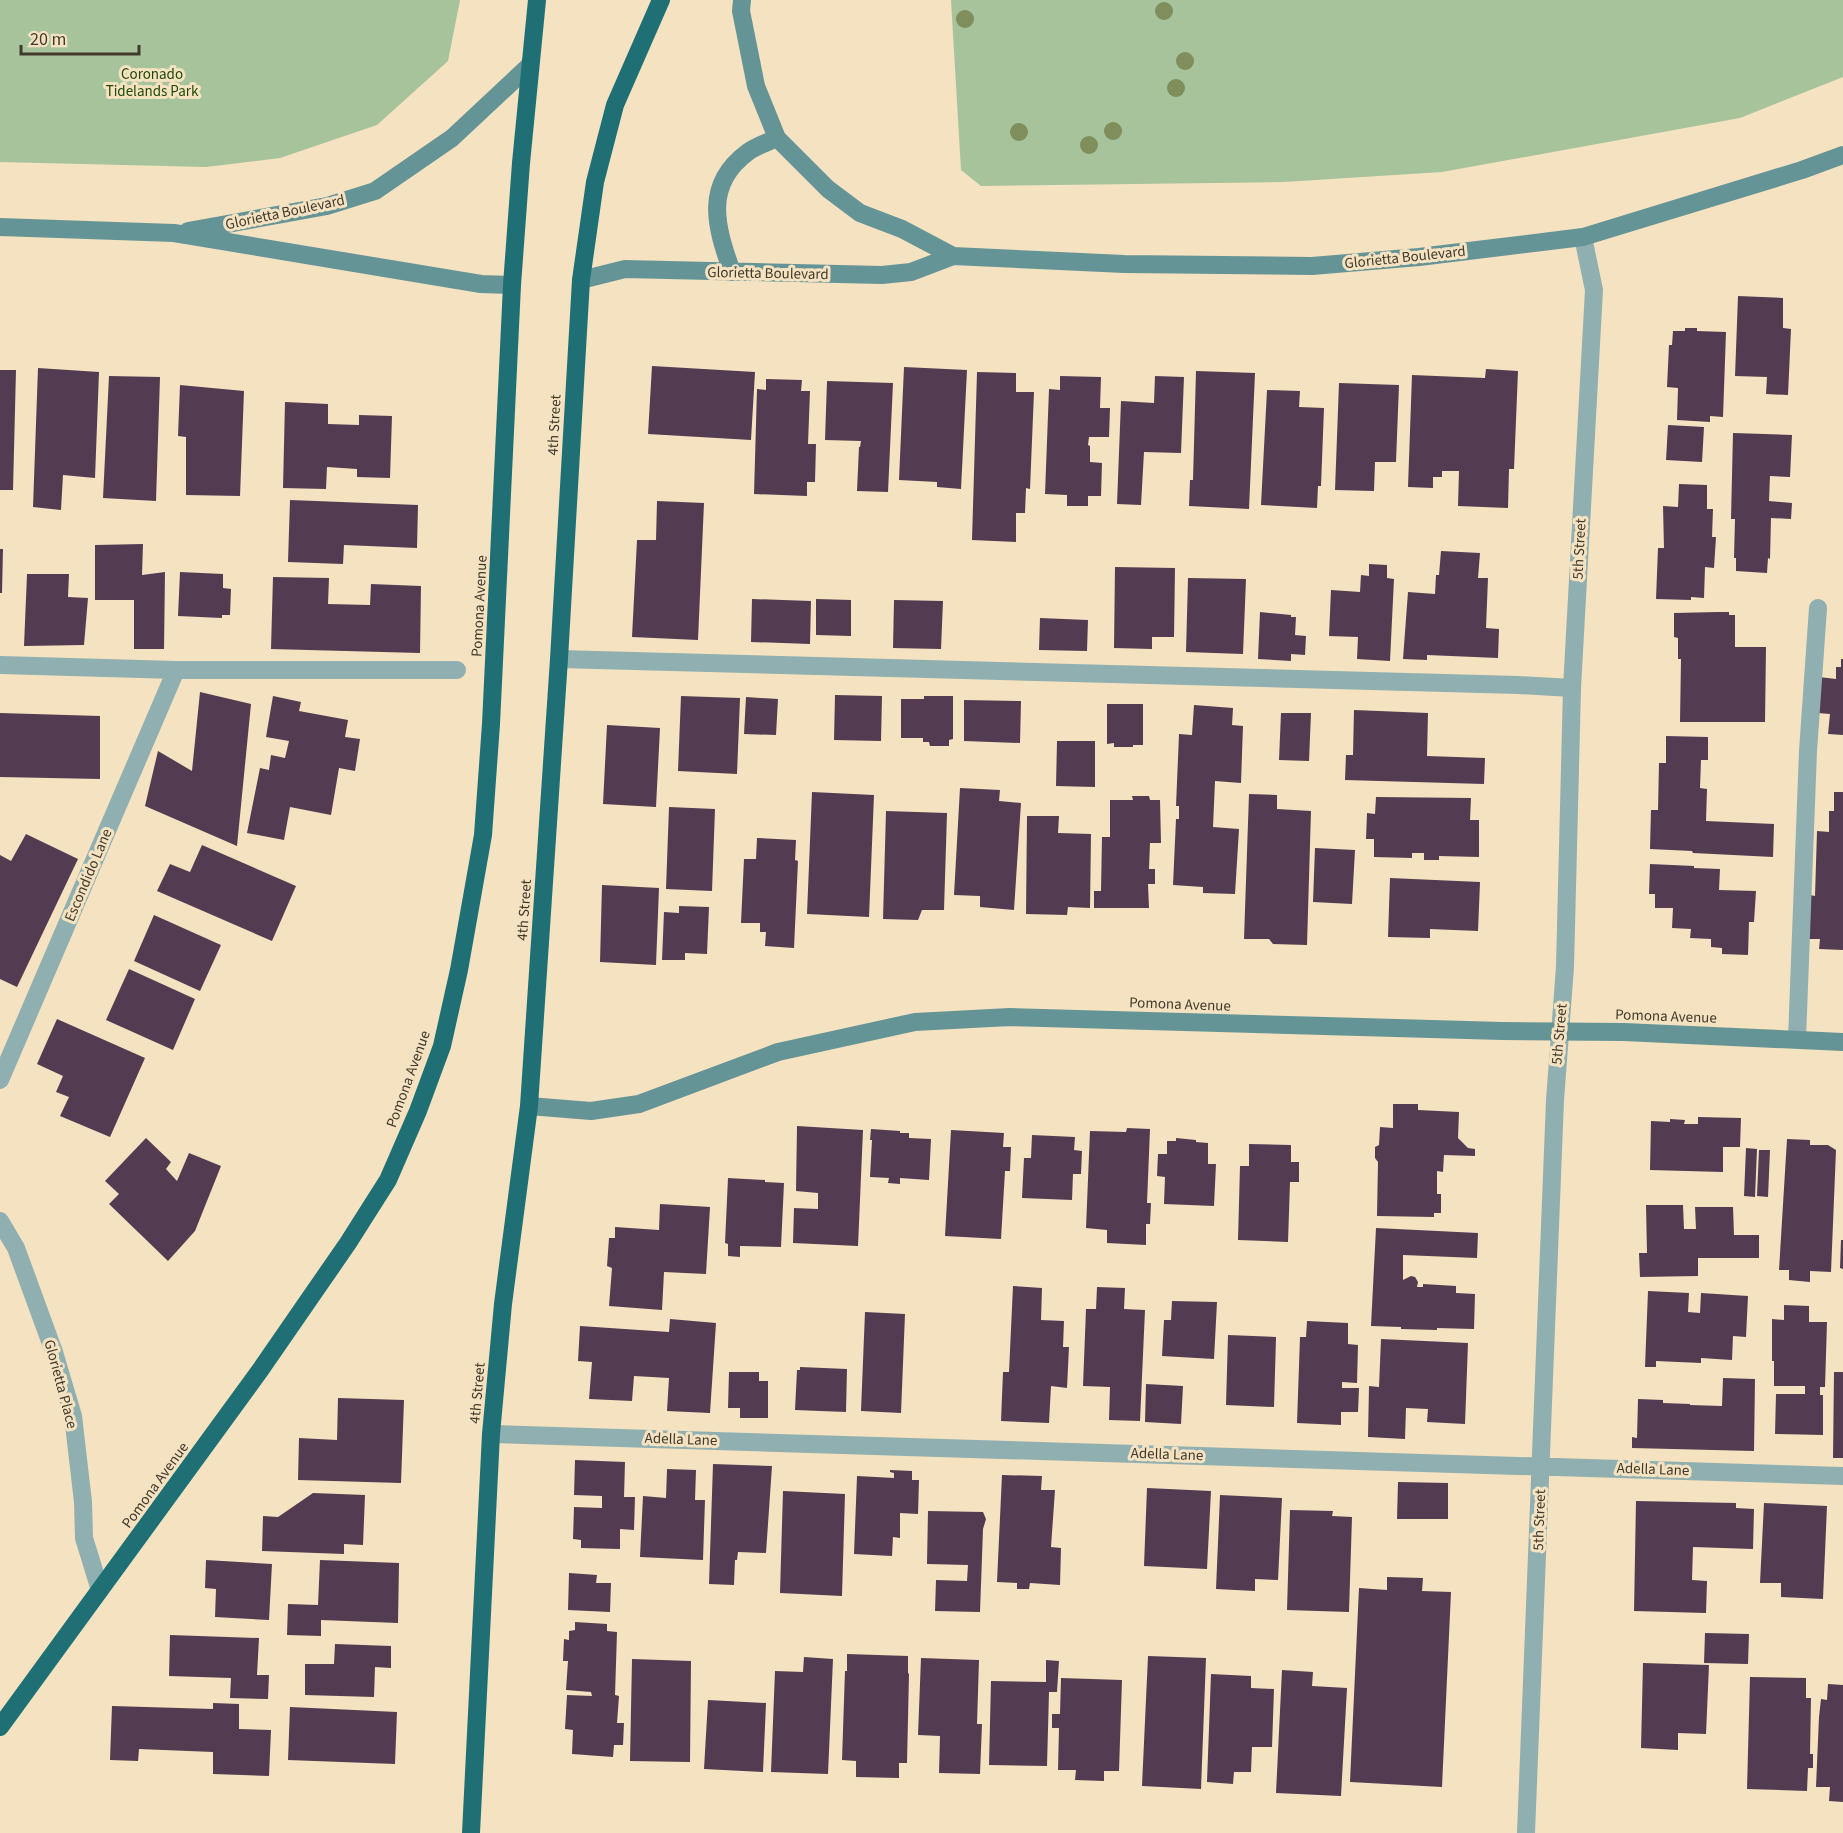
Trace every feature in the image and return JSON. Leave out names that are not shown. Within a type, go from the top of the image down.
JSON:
[{"type":"highway","points":[[512,285],[537,0]]},
{"type":"highway","name":"4th Street","points":[[471,1833],[491,1434],[503,1304],[529,1106],[559,660],[581,280],[595,182],[615,105],[660,0]]},
{"type":"highway","name":"Pomona Avenue","points":[[0,1727],[268,1360],[348,1243],[388,1180],[442,1046],[459,970],[483,835],[491,724],[512,285]]},
{"type":"street","name":"Glorietta Boulevard","points":[[742,0],[741,11],[756,86],[777,138],[828,189],[860,213],[902,229],[953,256]]},
{"type":"street","name":"Glorietta Boulevard","points":[[174,233],[327,206],[375,191],[452,138],[530,65]]},
{"type":"street","points":[[732,272],[722,242],[716,206],[725,173],[748,152],[777,138]]},
{"type":"street","name":"Glorietta Boulevard","points":[[581,280],[625,270],[882,275],[910,272],[953,256],[1124,264],[1312,266],[1419,257],[1583,237],[1802,170],[1843,155]]},
{"type":"street","name":"Glorietta Boulevard","points":[[0,226],[174,233],[481,284],[512,285]]},
{"type":"street","name":"5th Street","points":[[1526,1833],[1555,1100],[1565,967],[1572,688],[1593,290],[1583,237]]},
{"type":"street","points":[[1797,1040],[1808,751],[1818,608]]},
{"type":"street","points":[[559,660],[1572,688]]},
{"type":"street","points":[[0,665],[176,670],[457,670]]},
{"type":"street","name":"Escondido Lane","points":[[0,1080],[176,670]]},
{"type":"street","name":"Pomona Avenue","points":[[529,1106],[591,1112],[639,1104],[778,1052],[915,1022],[1010,1017],[1624,1032],[1843,1042]]},
{"type":"street","name":"Glorietta Place","points":[[0,1221],[16,1248],[54,1352],[73,1416],[83,1502],[84,1538],[100,1590]]},
{"type":"street","name":"Adella Lane","points":[[491,1434],[1843,1476]]},
{"type":"green space","name":"Coronado Tidelands Park","points":[[0,0],[460,0],[448,61],[377,125],[280,158],[206,167],[0,162]]},
{"type":"green space","points":[[951,0],[1843,0],[1843,77],[1740,118],[1442,172],[1284,182],[981,186],[961,170]]},
{"type":"building","points":[[1738,296],[1783,298],[1783,328],[1791,329],[1788,395],[1766,394],[1767,377],[1735,376]]},
{"type":"building","points":[[1685,328],[1697,328],[1697,331],[1726,332],[1723,417],[1710,416],[1710,422],[1677,420],[1678,388],[1667,387],[1669,345],[1672,345],[1673,331],[1685,331]]},
{"type":"building","points":[[652,366],[755,372],[751,440],[648,434]]},
{"type":"building","points":[[904,367],[967,370],[961,489],[937,487],[937,482],[899,480]]},
{"type":"building","points":[[38,368],[99,372],[95,478],[63,475],[61,510],[33,507]]},
{"type":"building","points":[[1486,369],[1518,371],[1514,469],[1509,469],[1508,508],[1458,506],[1459,471],[1442,471],[1442,477],[1433,477],[1433,488],[1408,487],[1412,375],[1485,378]]},
{"type":"building","points":[[0,370],[16,370],[13,490],[0,490]]},
{"type":"building","points":[[1196,371],[1255,373],[1249,509],[1189,506],[1190,480],[1193,480]]},
{"type":"building","points":[[977,372],[1016,373],[1016,392],[1034,392],[1030,489],[1026,488],[1025,513],[1016,513],[1016,542],[972,540]]},
{"type":"building","points":[[109,376],[160,377],[156,501],[103,498]]},
{"type":"building","points":[[1060,376],[1101,377],[1100,408],[1110,408],[1109,437],[1089,437],[1090,462],[1102,463],[1101,496],[1088,496],[1088,506],[1067,506],[1067,495],[1045,494],[1049,389],[1060,390]]},
{"type":"building","points":[[1155,376],[1184,377],[1181,453],[1144,452],[1141,505],[1117,504],[1121,401],[1154,403]]},
{"type":"building","points":[[766,379],[802,380],[801,391],[810,391],[808,444],[816,444],[815,482],[807,482],[807,496],[754,494],[757,389],[766,390]]},
{"type":"building","points":[[827,381],[893,383],[888,492],[857,491],[861,441],[825,440]]},
{"type":"building","points":[[1339,383],[1399,385],[1396,462],[1375,462],[1374,491],[1335,490]]},
{"type":"building","points":[[180,385],[244,391],[240,496],[186,495],[186,437],[178,436]]},
{"type":"building","points":[[1267,390],[1300,391],[1299,407],[1324,408],[1321,486],[1318,486],[1317,508],[1261,505]]},
{"type":"building","points":[[285,402],[328,404],[328,424],[359,425],[359,415],[392,416],[390,478],[357,477],[357,469],[327,467],[326,489],[283,488]]},
{"type":"building","points":[[1668,425],[1704,427],[1702,462],[1666,460]]},
{"type":"building","points":[[1733,433],[1792,435],[1790,477],[1770,476],[1769,501],[1792,503],[1791,519],[1771,518],[1770,559],[1768,558],[1767,573],[1736,571],[1735,519],[1731,519]]},
{"type":"building","points":[[1679,484],[1707,485],[1707,509],[1713,509],[1712,537],[1716,537],[1714,568],[1705,567],[1704,598],[1656,599],[1658,548],[1664,548],[1663,506],[1678,507]]},
{"type":"building","points":[[290,500],[418,505],[417,548],[344,545],[343,564],[288,562]]},
{"type":"building","points":[[657,501],[704,503],[698,640],[632,637],[637,540],[656,540]]},
{"type":"building","points":[[143,544],[142,575],[165,572],[164,649],[134,649],[134,600],[95,600],[95,545]]},
{"type":"building","points":[[0,549],[3,549],[2,593],[0,593]]},
{"type":"building","points":[[1441,551],[1480,553],[1478,578],[1488,578],[1486,628],[1499,629],[1498,658],[1427,655],[1427,660],[1403,659],[1408,592],[1435,594]]},
{"type":"building","points":[[1369,564],[1387,565],[1387,578],[1394,579],[1390,661],[1357,659],[1358,637],[1329,636],[1331,590],[1360,592],[1361,575],[1369,576]]},
{"type":"building","points":[[1115,567],[1175,568],[1174,637],[1152,637],[1152,649],[1114,648]]},
{"type":"building","points":[[180,572],[223,574],[223,588],[231,589],[230,615],[222,615],[222,618],[178,616]]},
{"type":"building","points":[[27,574],[69,574],[68,597],[88,598],[84,645],[24,646]]},
{"type":"building","points":[[273,577],[329,578],[328,604],[370,605],[371,584],[421,586],[420,653],[271,649]]},
{"type":"building","points":[[1188,578],[1246,579],[1243,654],[1186,652]]},
{"type":"building","points":[[752,599],[811,601],[810,644],[751,642]]},
{"type":"building","points":[[816,599],[851,600],[851,636],[816,635]]},
{"type":"building","points":[[894,600],[943,601],[941,649],[893,648]]},
{"type":"building","points":[[1260,612],[1296,617],[1295,635],[1306,636],[1305,655],[1291,654],[1291,661],[1258,659]]},
{"type":"building","points":[[1729,612],[1729,615],[1735,615],[1735,647],[1766,647],[1765,722],[1680,722],[1681,659],[1678,659],[1678,638],[1674,637],[1674,613]]},
{"type":"building","points":[[1040,618],[1088,620],[1087,651],[1039,650]]},
{"type":"building","points":[[1841,659],[1843,659],[1843,735],[1828,734],[1830,714],[1818,713],[1819,677],[1836,679],[1836,667],[1841,667]]},
{"type":"building","points":[[200,692],[251,704],[237,846],[145,806],[158,751],[192,771]]},
{"type":"building","points":[[835,695],[882,696],[881,741],[834,740]]},
{"type":"building","points":[[273,696],[301,702],[299,711],[348,720],[345,737],[360,739],[355,771],[339,768],[331,815],[290,807],[284,840],[247,833],[260,768],[269,770],[271,755],[285,758],[289,741],[266,737]]},
{"type":"building","points":[[681,696],[740,698],[737,774],[678,771]]},
{"type":"building","points":[[924,696],[953,696],[953,739],[949,740],[949,746],[930,746],[929,742],[923,742],[923,738],[901,738],[901,699],[924,699]]},
{"type":"building","points":[[746,697],[778,699],[776,735],[744,734]]},
{"type":"building","points":[[964,700],[1021,701],[1020,743],[964,741]]},
{"type":"building","points":[[1107,704],[1143,704],[1143,745],[1114,747],[1114,743],[1107,744]]},
{"type":"building","points":[[1194,705],[1233,708],[1232,725],[1243,726],[1241,783],[1215,781],[1213,827],[1239,829],[1235,894],[1203,893],[1203,887],[1173,885],[1176,819],[1179,819],[1179,806],[1176,806],[1179,734],[1192,735]]},
{"type":"building","points":[[1354,710],[1428,713],[1427,756],[1485,758],[1484,784],[1345,780],[1346,755],[1353,755]]},
{"type":"building","points":[[0,713],[100,716],[100,779],[0,777]]},
{"type":"building","points":[[1281,713],[1311,713],[1309,761],[1279,760]]},
{"type":"building","points":[[607,725],[660,728],[656,807],[603,804]]},
{"type":"building","points":[[1666,736],[1708,737],[1708,760],[1701,760],[1700,788],[1707,789],[1706,821],[1774,824],[1773,857],[1650,849],[1651,810],[1658,810],[1659,763],[1666,763]]},
{"type":"building","points":[[1057,741],[1095,741],[1095,787],[1056,786]]},
{"type":"building","points":[[960,788],[1000,790],[999,801],[1021,803],[1014,910],[980,907],[980,896],[954,895]]},
{"type":"building","points":[[812,792],[874,795],[869,917],[807,914]]},
{"type":"building","points":[[1834,792],[1843,792],[1843,950],[1819,949],[1820,939],[1809,939],[1810,895],[1815,896],[1817,831],[1829,832],[1829,811],[1834,811]]},
{"type":"building","points":[[1249,794],[1277,795],[1277,809],[1311,811],[1307,945],[1273,944],[1269,939],[1244,939]]},
{"type":"building","points":[[1132,796],[1149,796],[1150,800],[1160,800],[1161,843],[1150,843],[1149,869],[1155,869],[1155,884],[1148,884],[1149,908],[1094,908],[1094,891],[1101,891],[1102,837],[1110,837],[1110,800],[1133,800]]},
{"type":"building","points":[[1376,797],[1471,798],[1470,820],[1479,820],[1479,857],[1439,856],[1439,860],[1424,860],[1424,853],[1412,853],[1412,858],[1374,857],[1374,839],[1366,839],[1367,813],[1375,814]]},
{"type":"building","points":[[669,807],[715,809],[712,891],[666,889]]},
{"type":"building","points":[[886,811],[947,813],[944,910],[922,910],[918,920],[883,919]]},
{"type":"building","points":[[1027,816],[1059,816],[1058,833],[1091,834],[1090,908],[1068,907],[1067,915],[1026,914]]},
{"type":"building","points":[[26,834],[78,859],[17,987],[0,979],[0,855],[11,861]]},
{"type":"building","points":[[757,838],[796,840],[795,860],[798,861],[794,948],[765,946],[766,932],[760,932],[760,923],[741,923],[744,859],[756,859]]},
{"type":"building","points":[[202,845],[296,886],[272,941],[157,891],[170,864],[190,872]]},
{"type":"building","points":[[1315,848],[1355,850],[1352,904],[1313,902]]},
{"type":"building","points":[[1650,864],[1720,869],[1719,890],[1756,891],[1754,922],[1749,922],[1748,955],[1722,954],[1722,948],[1711,947],[1711,939],[1690,938],[1691,929],[1672,928],[1673,908],[1655,908],[1655,894],[1649,894]]},
{"type":"building","points":[[1390,878],[1480,882],[1478,931],[1430,929],[1430,938],[1388,937]]},
{"type":"building","points":[[602,885],[659,888],[656,965],[600,962]]},
{"type":"building","points":[[679,906],[709,907],[707,954],[685,953],[685,960],[662,960],[664,912],[679,913]]},
{"type":"building","points":[[154,915],[221,945],[200,991],[134,961]]},
{"type":"building","points":[[129,969],[195,999],[173,1050],[106,1020]]},
{"type":"building","points":[[57,1019],[145,1058],[110,1137],[60,1116],[69,1097],[56,1092],[63,1076],[37,1064]]},
{"type":"building","points":[[1393,1104],[1418,1104],[1418,1110],[1459,1112],[1458,1138],[1468,1148],[1475,1149],[1475,1156],[1444,1155],[1443,1172],[1437,1171],[1437,1194],[1441,1194],[1441,1213],[1434,1213],[1434,1217],[1377,1216],[1378,1162],[1375,1158],[1375,1147],[1379,1145],[1380,1127],[1393,1128]]},
{"type":"building","points":[[1698,1117],[1741,1118],[1740,1147],[1723,1147],[1723,1172],[1650,1170],[1651,1121],[1670,1122],[1670,1119],[1685,1120],[1684,1124],[1698,1124]]},
{"type":"building","points":[[797,1126],[863,1130],[858,1246],[793,1243],[794,1208],[818,1209],[818,1193],[796,1191]]},
{"type":"building","points":[[1127,1128],[1150,1129],[1147,1203],[1151,1203],[1150,1224],[1146,1224],[1146,1245],[1107,1243],[1107,1230],[1086,1228],[1090,1131],[1126,1132]]},
{"type":"building","points":[[871,1129],[900,1131],[900,1133],[909,1133],[909,1138],[931,1139],[929,1180],[900,1178],[900,1184],[888,1183],[889,1178],[870,1177]]},
{"type":"building","points":[[951,1130],[1004,1133],[1003,1147],[1011,1147],[1010,1171],[1005,1171],[1001,1239],[945,1236]]},
{"type":"building","points":[[1032,1135],[1075,1137],[1074,1150],[1082,1151],[1081,1174],[1073,1174],[1072,1200],[1022,1198],[1024,1158],[1031,1158]]},
{"type":"building","points":[[146,1138],[171,1162],[166,1169],[177,1181],[189,1153],[221,1166],[195,1231],[168,1261],[109,1204],[119,1194],[105,1181]]},
{"type":"building","points":[[1176,1138],[1208,1143],[1208,1164],[1216,1164],[1214,1206],[1164,1204],[1165,1177],[1157,1176],[1158,1154],[1167,1154],[1167,1141],[1176,1141]]},
{"type":"building","points":[[1787,1139],[1810,1140],[1810,1145],[1828,1145],[1836,1150],[1831,1272],[1810,1271],[1810,1282],[1789,1280],[1789,1270],[1779,1270]]},
{"type":"building","points":[[1249,1144],[1291,1145],[1291,1162],[1299,1162],[1299,1182],[1290,1182],[1288,1242],[1238,1240],[1240,1166],[1249,1166]]},
{"type":"building","points":[[1746,1148],[1757,1149],[1755,1197],[1744,1196]]},
{"type":"building","points":[[1759,1150],[1770,1150],[1768,1197],[1757,1196]]},
{"type":"building","points":[[728,1178],[784,1183],[781,1247],[740,1246],[740,1257],[728,1256],[728,1244],[725,1243]]},
{"type":"building","points":[[660,1204],[710,1207],[706,1274],[664,1272],[662,1310],[609,1306],[612,1268],[607,1266],[609,1238],[615,1238],[615,1227],[659,1230]]},
{"type":"building","points":[[1646,1205],[1683,1205],[1684,1229],[1696,1229],[1695,1207],[1733,1207],[1734,1235],[1759,1235],[1759,1258],[1698,1258],[1698,1276],[1640,1277],[1639,1253],[1647,1253]]},
{"type":"building","points":[[1376,1228],[1478,1233],[1477,1258],[1403,1255],[1403,1280],[1411,1276],[1415,1277],[1418,1282],[1417,1287],[1423,1287],[1423,1284],[1456,1286],[1456,1293],[1475,1294],[1474,1329],[1401,1329],[1401,1327],[1371,1326]]},
{"type":"building","points":[[1841,1240],[1843,1240],[1843,1269],[1840,1268]]},
{"type":"building","points":[[1013,1286],[1042,1288],[1041,1320],[1064,1321],[1063,1347],[1069,1347],[1067,1388],[1051,1386],[1049,1423],[1001,1421],[1003,1372],[1009,1372]]},
{"type":"building","points":[[1097,1287],[1125,1288],[1124,1309],[1145,1310],[1140,1421],[1109,1420],[1110,1387],[1083,1386],[1086,1309],[1096,1309]]},
{"type":"building","points":[[1648,1291],[1689,1293],[1688,1312],[1700,1313],[1701,1293],[1748,1296],[1746,1337],[1733,1336],[1732,1360],[1701,1358],[1701,1363],[1656,1361],[1656,1367],[1645,1367]]},
{"type":"building","points":[[1172,1301],[1217,1302],[1214,1359],[1162,1356],[1164,1320],[1171,1320]]},
{"type":"building","points":[[1784,1305],[1809,1306],[1809,1322],[1827,1322],[1825,1387],[1820,1387],[1820,1395],[1823,1395],[1823,1435],[1775,1434],[1776,1394],[1805,1394],[1805,1386],[1774,1386],[1772,1319],[1784,1320]]},
{"type":"building","points":[[865,1312],[905,1314],[901,1413],[861,1411]]},
{"type":"building","points":[[670,1319],[716,1323],[710,1413],[667,1411],[669,1378],[634,1376],[632,1401],[589,1399],[592,1362],[578,1361],[580,1326],[669,1332]]},
{"type":"building","points":[[1307,1321],[1348,1323],[1348,1344],[1358,1345],[1357,1383],[1342,1382],[1342,1388],[1359,1388],[1358,1412],[1341,1412],[1341,1425],[1297,1423],[1300,1337],[1306,1337]]},
{"type":"building","points":[[1228,1335],[1276,1337],[1274,1407],[1226,1405]]},
{"type":"building","points":[[1381,1339],[1468,1343],[1465,1424],[1427,1422],[1428,1409],[1406,1408],[1405,1439],[1368,1437],[1369,1386],[1379,1387]]},
{"type":"building","points":[[800,1367],[847,1369],[846,1412],[795,1410],[797,1370],[800,1370]]},
{"type":"building","points":[[729,1372],[759,1372],[759,1381],[768,1381],[768,1418],[740,1418],[740,1408],[728,1408]]},
{"type":"building","points":[[1834,1372],[1843,1372],[1843,1458],[1833,1458]]},
{"type":"building","points":[[1723,1378],[1755,1379],[1754,1451],[1632,1448],[1632,1437],[1637,1438],[1638,1399],[1663,1400],[1663,1403],[1722,1406]]},
{"type":"building","points":[[1146,1384],[1183,1386],[1181,1424],[1145,1422]]},
{"type":"building","points":[[338,1398],[404,1400],[401,1483],[298,1480],[299,1438],[337,1440]]},
{"type":"building","points":[[575,1460],[625,1462],[624,1497],[635,1497],[634,1530],[620,1529],[620,1549],[581,1548],[581,1540],[573,1539],[574,1507],[602,1508],[602,1496],[574,1495]]},
{"type":"building","points":[[713,1464],[772,1466],[766,1553],[738,1552],[737,1560],[735,1560],[734,1585],[709,1584]]},
{"type":"building","points":[[667,1469],[696,1470],[695,1500],[705,1500],[703,1560],[640,1557],[643,1496],[666,1498]]},
{"type":"building","points":[[890,1470],[912,1471],[912,1480],[919,1480],[918,1514],[900,1513],[900,1538],[893,1537],[892,1556],[854,1554],[857,1476],[894,1478],[894,1473]]},
{"type":"building","points":[[1002,1475],[1042,1476],[1041,1490],[1055,1490],[1051,1547],[1061,1548],[1060,1585],[1030,1583],[1029,1589],[1017,1589],[1017,1583],[997,1582]]},
{"type":"building","points":[[1398,1482],[1448,1483],[1448,1519],[1397,1519]]},
{"type":"building","points":[[1147,1488],[1211,1491],[1207,1569],[1144,1566]]},
{"type":"building","points":[[783,1491],[845,1494],[842,1596],[780,1593]]},
{"type":"building","points":[[313,1493],[365,1495],[363,1545],[344,1544],[344,1554],[262,1551],[263,1516],[278,1517]]},
{"type":"building","points":[[1220,1495],[1282,1498],[1278,1580],[1255,1579],[1255,1591],[1216,1589]]},
{"type":"building","points":[[1636,1501],[1736,1503],[1736,1508],[1754,1509],[1753,1549],[1693,1547],[1692,1580],[1707,1581],[1706,1613],[1634,1611]]},
{"type":"building","points":[[1764,1503],[1827,1506],[1823,1599],[1781,1597],[1781,1583],[1760,1583]]},
{"type":"building","points":[[1290,1510],[1333,1511],[1332,1516],[1352,1517],[1349,1612],[1287,1610]]},
{"type":"building","points":[[928,1511],[983,1512],[986,1519],[983,1529],[980,1612],[935,1611],[936,1580],[967,1581],[968,1565],[927,1564]]},
{"type":"building","points":[[206,1560],[272,1564],[269,1620],[215,1617],[216,1589],[205,1588]]},
{"type":"building","points":[[320,1560],[399,1563],[398,1623],[321,1620],[321,1636],[287,1635],[288,1604],[318,1605]]},
{"type":"building","points":[[569,1573],[597,1575],[596,1583],[611,1583],[610,1612],[568,1610]]},
{"type":"building","points":[[1387,1577],[1423,1578],[1422,1591],[1451,1592],[1442,1787],[1350,1782],[1359,1588],[1387,1590]]},
{"type":"building","points":[[575,1622],[607,1624],[607,1631],[617,1632],[615,1695],[619,1696],[617,1723],[624,1723],[623,1745],[614,1745],[613,1757],[572,1754],[573,1730],[565,1729],[567,1695],[592,1696],[591,1692],[566,1690],[568,1661],[563,1661],[564,1639],[569,1640],[569,1631],[575,1630]]},
{"type":"building","points":[[1705,1633],[1749,1634],[1748,1664],[1704,1663]]},
{"type":"building","points":[[170,1635],[259,1638],[257,1675],[269,1675],[268,1699],[230,1698],[231,1678],[169,1676]]},
{"type":"building","points":[[335,1644],[391,1646],[391,1668],[375,1667],[374,1697],[305,1695],[305,1664],[334,1664]]},
{"type":"building","points":[[847,1654],[908,1656],[907,1763],[899,1763],[899,1778],[856,1777],[856,1761],[842,1760]]},
{"type":"building","points":[[1148,1656],[1206,1658],[1201,1789],[1142,1786]]},
{"type":"building","points":[[804,1657],[833,1659],[828,1774],[771,1772],[775,1671],[803,1672]]},
{"type":"building","points":[[921,1658],[979,1660],[977,1724],[982,1724],[980,1774],[939,1773],[940,1736],[918,1735]]},
{"type":"building","points":[[632,1659],[691,1661],[690,1762],[630,1761]]},
{"type":"building","points":[[1046,1660],[1059,1661],[1057,1692],[1049,1692],[1047,1766],[989,1765],[991,1681],[1046,1682]]},
{"type":"building","points":[[1643,1663],[1709,1665],[1706,1734],[1678,1733],[1678,1750],[1641,1748]]},
{"type":"building","points":[[1282,1670],[1313,1672],[1312,1686],[1347,1688],[1341,1796],[1276,1793]]},
{"type":"building","points":[[1211,1674],[1251,1676],[1251,1688],[1274,1689],[1272,1747],[1252,1747],[1251,1772],[1234,1772],[1233,1784],[1207,1782]]},
{"type":"building","points":[[1750,1677],[1806,1678],[1806,1698],[1811,1698],[1810,1754],[1813,1754],[1813,1768],[1808,1768],[1807,1791],[1747,1789]]},
{"type":"building","points":[[1061,1678],[1122,1680],[1119,1771],[1104,1771],[1104,1781],[1075,1780],[1076,1770],[1058,1770],[1059,1728],[1052,1728],[1052,1714],[1060,1714]]},
{"type":"building","points":[[1828,1684],[1843,1685],[1843,1802],[1829,1801],[1830,1787],[1816,1787],[1821,1699],[1827,1700]]},
{"type":"building","points":[[708,1700],[766,1703],[763,1772],[704,1769]]},
{"type":"building","points":[[213,1703],[239,1704],[239,1729],[271,1730],[269,1776],[213,1774],[213,1752],[139,1749],[138,1761],[110,1760],[112,1706],[213,1709]]},
{"type":"building","points":[[290,1707],[397,1712],[395,1764],[288,1760]]}]
